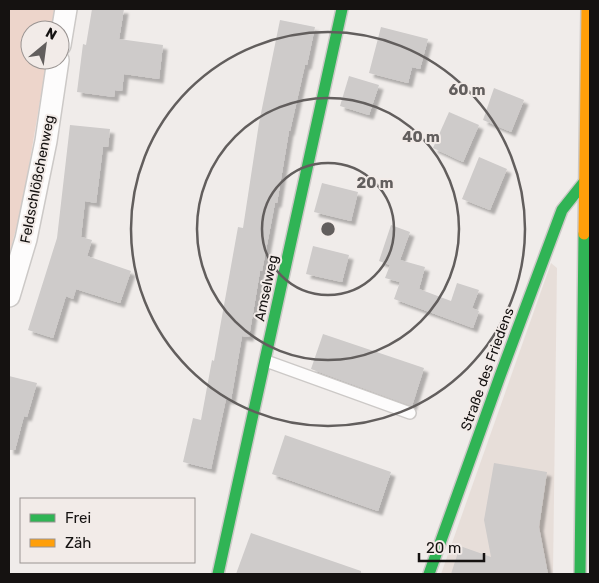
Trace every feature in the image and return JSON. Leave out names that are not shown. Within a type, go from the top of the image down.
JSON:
[{"type":"street","name":"Amselweg","points":[[218,574],[342,9]]},
{"type":"street","points":[[580,574],[587,9]]},
{"type":"street","name":"Feldschlößchenweg","points":[[9,296],[26,239],[46,141],[57,70]]},
{"type":"street","name":"Straße des Friedens","points":[[429,574],[562,210],[584,181]]},
{"type":"lane","points":[[266,361],[410,413]]},
{"type":"shaded area","points":[[9,9],[56,9],[54,20],[20,20],[20,70],[45,70],[23,201],[9,256]]},
{"type":"shaded area","points":[[551,263],[557,268],[553,574],[441,574]]},
{"type":"building","points":[[92,9],[124,9],[119,39],[163,45],[159,79],[124,74],[122,91],[115,90],[114,97],[77,92],[83,44],[86,45]]},
{"type":"building","points":[[280,20],[315,27],[289,131],[277,203],[275,203],[262,271],[260,271],[249,337],[242,336],[231,400],[226,399],[211,469],[183,462],[193,418],[201,420],[212,360],[214,361],[238,227],[243,228],[259,123]]},
{"type":"building","points":[[381,27],[428,39],[420,69],[412,67],[408,83],[369,73]]},
{"type":"building","points":[[349,76],[379,85],[369,115],[340,106]]},
{"type":"building","points":[[494,88],[524,100],[511,132],[483,120]]},
{"type":"building","points":[[449,112],[479,125],[463,162],[433,148]]},
{"type":"building","points":[[70,125],[110,129],[108,147],[103,147],[96,203],[85,201],[81,237],[92,240],[87,256],[131,271],[120,303],[76,289],[73,299],[66,296],[53,338],[28,330],[57,238]]},
{"type":"building","points":[[479,157],[507,169],[490,210],[462,199]]},
{"type":"building","points":[[322,183],[358,192],[351,221],[314,212]]},
{"type":"building","points":[[391,225],[410,232],[400,260],[425,267],[419,289],[451,301],[457,283],[479,290],[472,308],[479,311],[473,328],[394,299],[400,282],[385,278],[390,265],[379,261]]},
{"type":"building","points":[[313,246],[349,255],[342,282],[306,274]]},
{"type":"building","points":[[323,334],[424,368],[412,406],[311,369]]},
{"type":"building","points":[[9,376],[37,383],[27,417],[24,416],[15,450],[9,450]]},
{"type":"building","points":[[285,435],[391,472],[378,511],[272,474]]},
{"type":"building","points":[[494,463],[547,472],[539,527],[548,574],[451,574],[460,546],[491,557],[484,520]]},
{"type":"building","points":[[251,533],[361,571],[361,574],[236,574]]},
{"type":"traffic: fast","points":[[218,574],[342,9]]},
{"type":"traffic: fast","points":[[429,574],[562,210],[585,181]]},
{"type":"traffic: fast","points":[[580,574],[584,234]]},
{"type":"traffic: slow","points":[[584,234],[587,9]]}]
